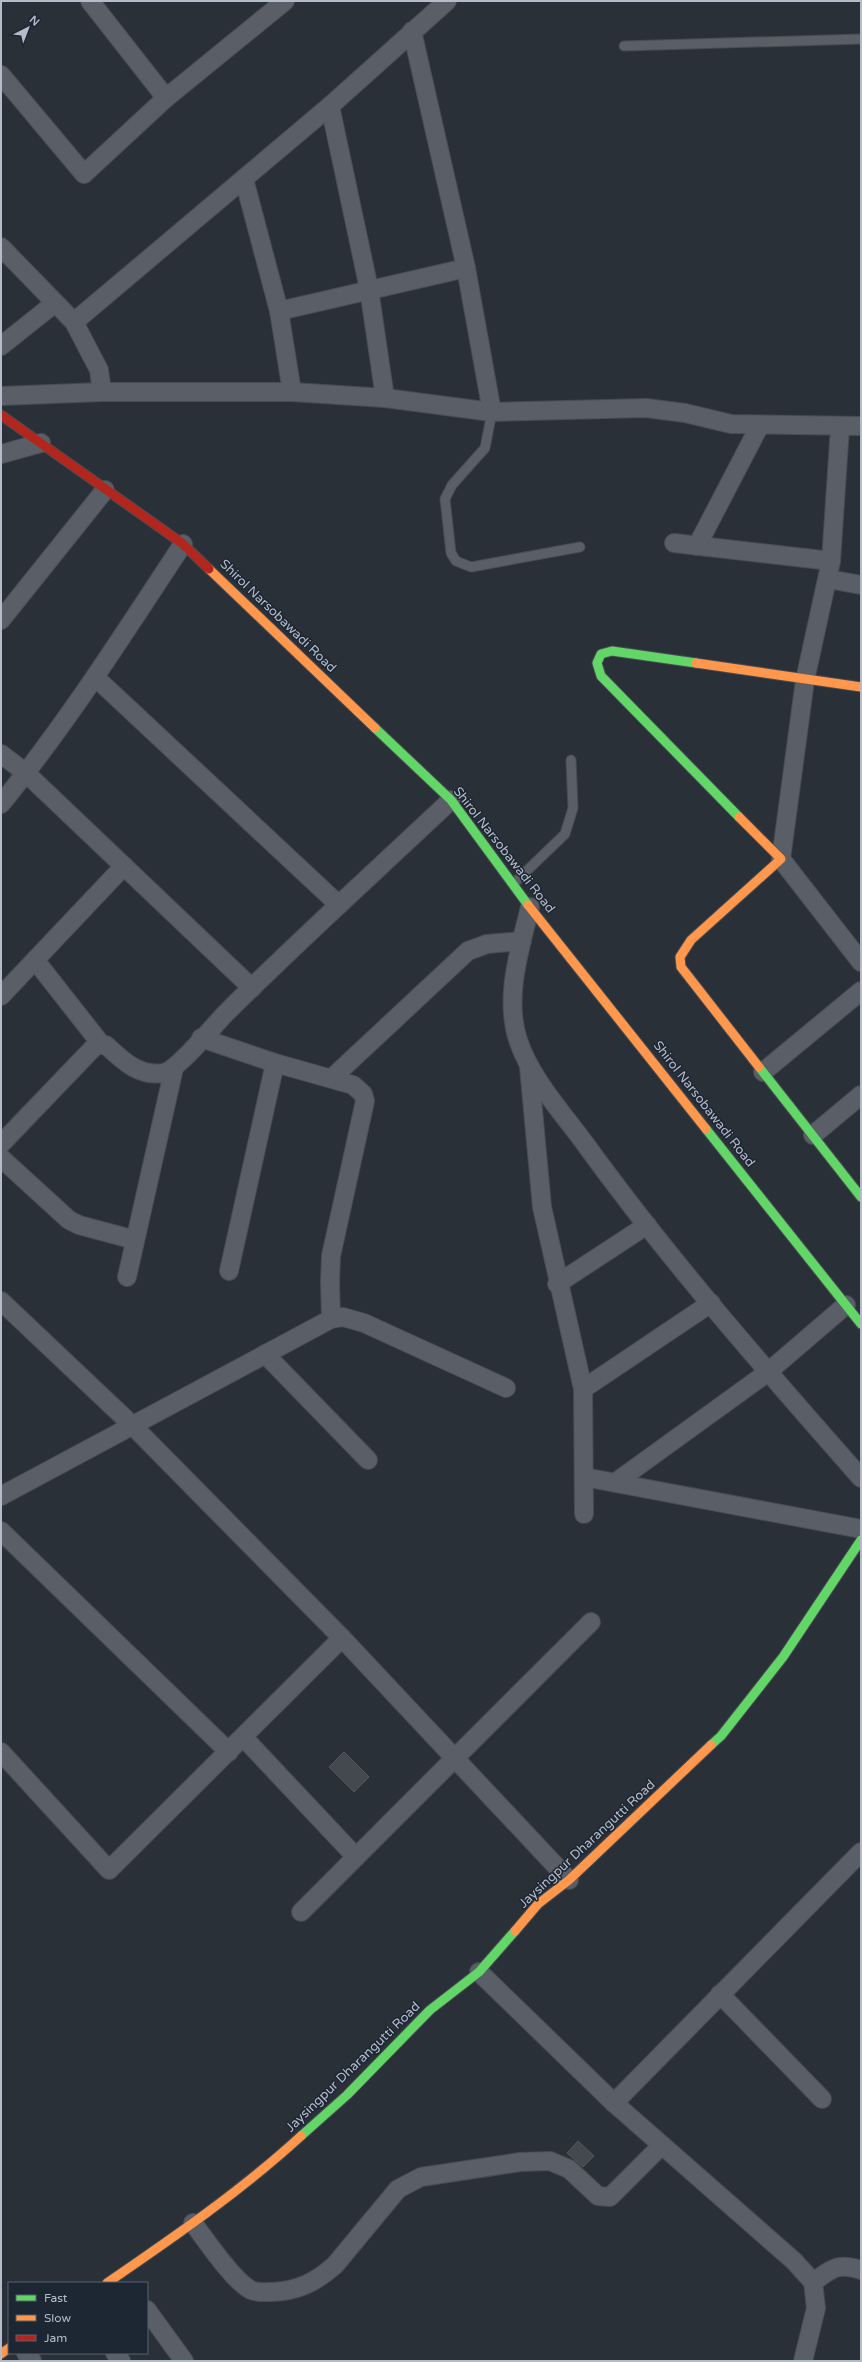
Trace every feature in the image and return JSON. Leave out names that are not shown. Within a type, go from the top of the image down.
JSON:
[{"type":"street","points":[[1,75],[84,174],[166,98],[285,1]]},
{"type":"street","points":[[74,322],[330,106],[447,1]]},
{"type":"street","points":[[99,4],[166,98]]},
{"type":"street","points":[[412,31],[466,268],[492,412]]},
{"type":"street","points":[[330,106],[369,289],[385,398]]},
{"type":"street","points":[[244,178],[279,312],[292,392]]},
{"type":"street","points":[[1,247],[74,322],[99,370],[102,392]]},
{"type":"street","points":[[279,312],[369,289],[466,268]]},
{"type":"street","points":[[1,346],[55,303]]},
{"type":"street","points":[[1,396],[102,392],[292,392],[385,398],[492,412],[646,408],[685,414],[731,424],[840,427],[861,426]]},
{"type":"street","name":"Shirol Narsobawadi Road","points":[[1,415],[183,544],[451,800],[530,906],[861,1324]]},
{"type":"street","points":[[697,546],[760,425]]},
{"type":"street","points":[[840,427],[831,561],[805,680],[781,859],[691,940],[680,957],[681,966],[861,1197]]},
{"type":"street","points":[[1,454],[41,443]]},
{"type":"street","points":[[1,620],[105,490]]},
{"type":"street","points":[[674,543],[831,561]]},
{"type":"street","points":[[1,804],[26,773],[95,677],[183,544]]},
{"type":"street","points":[[828,579],[861,585]]},
{"type":"street","points":[[858,950],[781,859],[645,723],[601,676],[596,663],[601,654],[612,651],[861,687]]},
{"type":"street","points":[[95,677],[339,905]]},
{"type":"street","points":[[1,754],[26,773],[252,988]]},
{"type":"street","points":[[35,960],[101,1044],[106,1045],[136,1070],[163,1073],[174,1068],[201,1038],[252,988],[451,800]]},
{"type":"street","points":[[1,996],[124,866]]},
{"type":"street","points":[[530,906],[522,941],[512,1010],[518,1039],[528,1066],[542,1207],[558,1284],[580,1370],[583,1389],[584,1514]]},
{"type":"street","points":[[332,1078],[468,951],[487,944],[522,941]]},
{"type":"street","points":[[763,1072],[861,991]]},
{"type":"street","points":[[201,1038],[275,1063],[332,1078],[359,1089],[364,1101],[331,1256],[331,1319]]},
{"type":"street","points":[[1,1144],[89,1050],[101,1044]]},
{"type":"street","points":[[229,1271],[275,1063]]},
{"type":"street","points":[[528,1066],[647,1225],[768,1372],[861,1478]]},
{"type":"street","points":[[127,1277],[174,1068]]},
{"type":"street","points":[[813,1136],[861,1095]]},
{"type":"street","points":[[1,1158],[69,1220],[79,1225],[136,1240]]},
{"type":"street","points":[[558,1284],[647,1225]]},
{"type":"street","points":[[583,1389],[711,1303]]},
{"type":"street","points":[[2,1304],[132,1425],[342,1638],[569,1880]]},
{"type":"street","points":[[616,1482],[768,1372],[846,1305]]},
{"type":"street","points":[[1,1496],[331,1319],[343,1317],[364,1323],[506,1388]]},
{"type":"street","points":[[265,1354],[368,1460]]},
{"type":"street","points":[[584,1476],[861,1529]]},
{"type":"street","points":[[1,1531],[229,1752]]},
{"type":"street","name":"Jaysingpur Dharangutti Road","points":[[118,2280],[267,2167],[347,2095],[430,2010],[479,1972],[538,1904],[569,1880],[721,1736],[783,1657],[861,1540]]},
{"type":"street","points":[[301,1912],[591,1622]]},
{"type":"street","points":[[1,1752],[109,1870],[244,1738],[342,1638]]},
{"type":"street","points":[[244,1738],[356,1857]]},
{"type":"street","points":[[614,2103],[861,1852]]},
{"type":"street","points":[[479,1972],[614,2103],[794,2261],[812,2282],[816,2308],[803,2361]]},
{"type":"street","points":[[720,1994],[822,2098]]},
{"type":"street","points":[[193,2223],[237,2279],[252,2290],[263,2292],[290,2291],[314,2282],[325,2274],[335,2265],[398,2189],[421,2177],[520,2162],[550,2161],[568,2169],[598,2196],[610,2197],[662,2145]]},
{"type":"street","points":[[812,2282],[835,2267],[849,2266],[861,2270]]},
{"type":"street","points":[[148,2311],[184,2361]]},
{"type":"lane","points":[[624,46],[861,39]]},
{"type":"lane","points":[[492,412],[486,448],[452,484],[445,499],[451,553],[456,561],[471,567],[580,547]]},
{"type":"lane","points":[[513,884],[565,834],[573,808],[571,760]]},
{"type":"building","points":[[344,1752],[369,1777],[354,1792],[329,1767]]},
{"type":"building","points":[[578,2141],[594,2156],[583,2167],[567,2153]]},
{"type":"traffic: fast","points":[[696,663],[612,651],[601,654],[597,663],[601,676],[739,817]]},
{"type":"traffic: fast","points":[[375,728],[451,800],[528,905]]},
{"type":"traffic: fast","points":[[759,1067],[861,1197]]},
{"type":"traffic: fast","points":[[706,1129],[861,1324]]},
{"type":"traffic: fast","points":[[711,1745],[721,1736],[783,1657],[861,1540]]},
{"type":"traffic: fast","points":[[301,2136],[347,2095],[430,2010],[479,1972],[515,1931]]},
{"type":"traffic: slow","points":[[209,569],[375,728]]},
{"type":"traffic: slow","points":[[696,663],[861,687]]},
{"type":"traffic: slow","points":[[739,817],[781,859],[691,940],[680,957],[681,967],[759,1067]]},
{"type":"traffic: slow","points":[[528,905],[706,1129]]},
{"type":"traffic: slow","points":[[515,1931],[538,1904],[569,1880],[711,1745]]},
{"type":"traffic: slow","points":[[108,2282],[231,2195],[301,2136]]},
{"type":"traffic: slow","points":[[1,2354],[8,2349]]},
{"type":"traffic: jam","points":[[1,415],[183,544],[209,569]]}]
